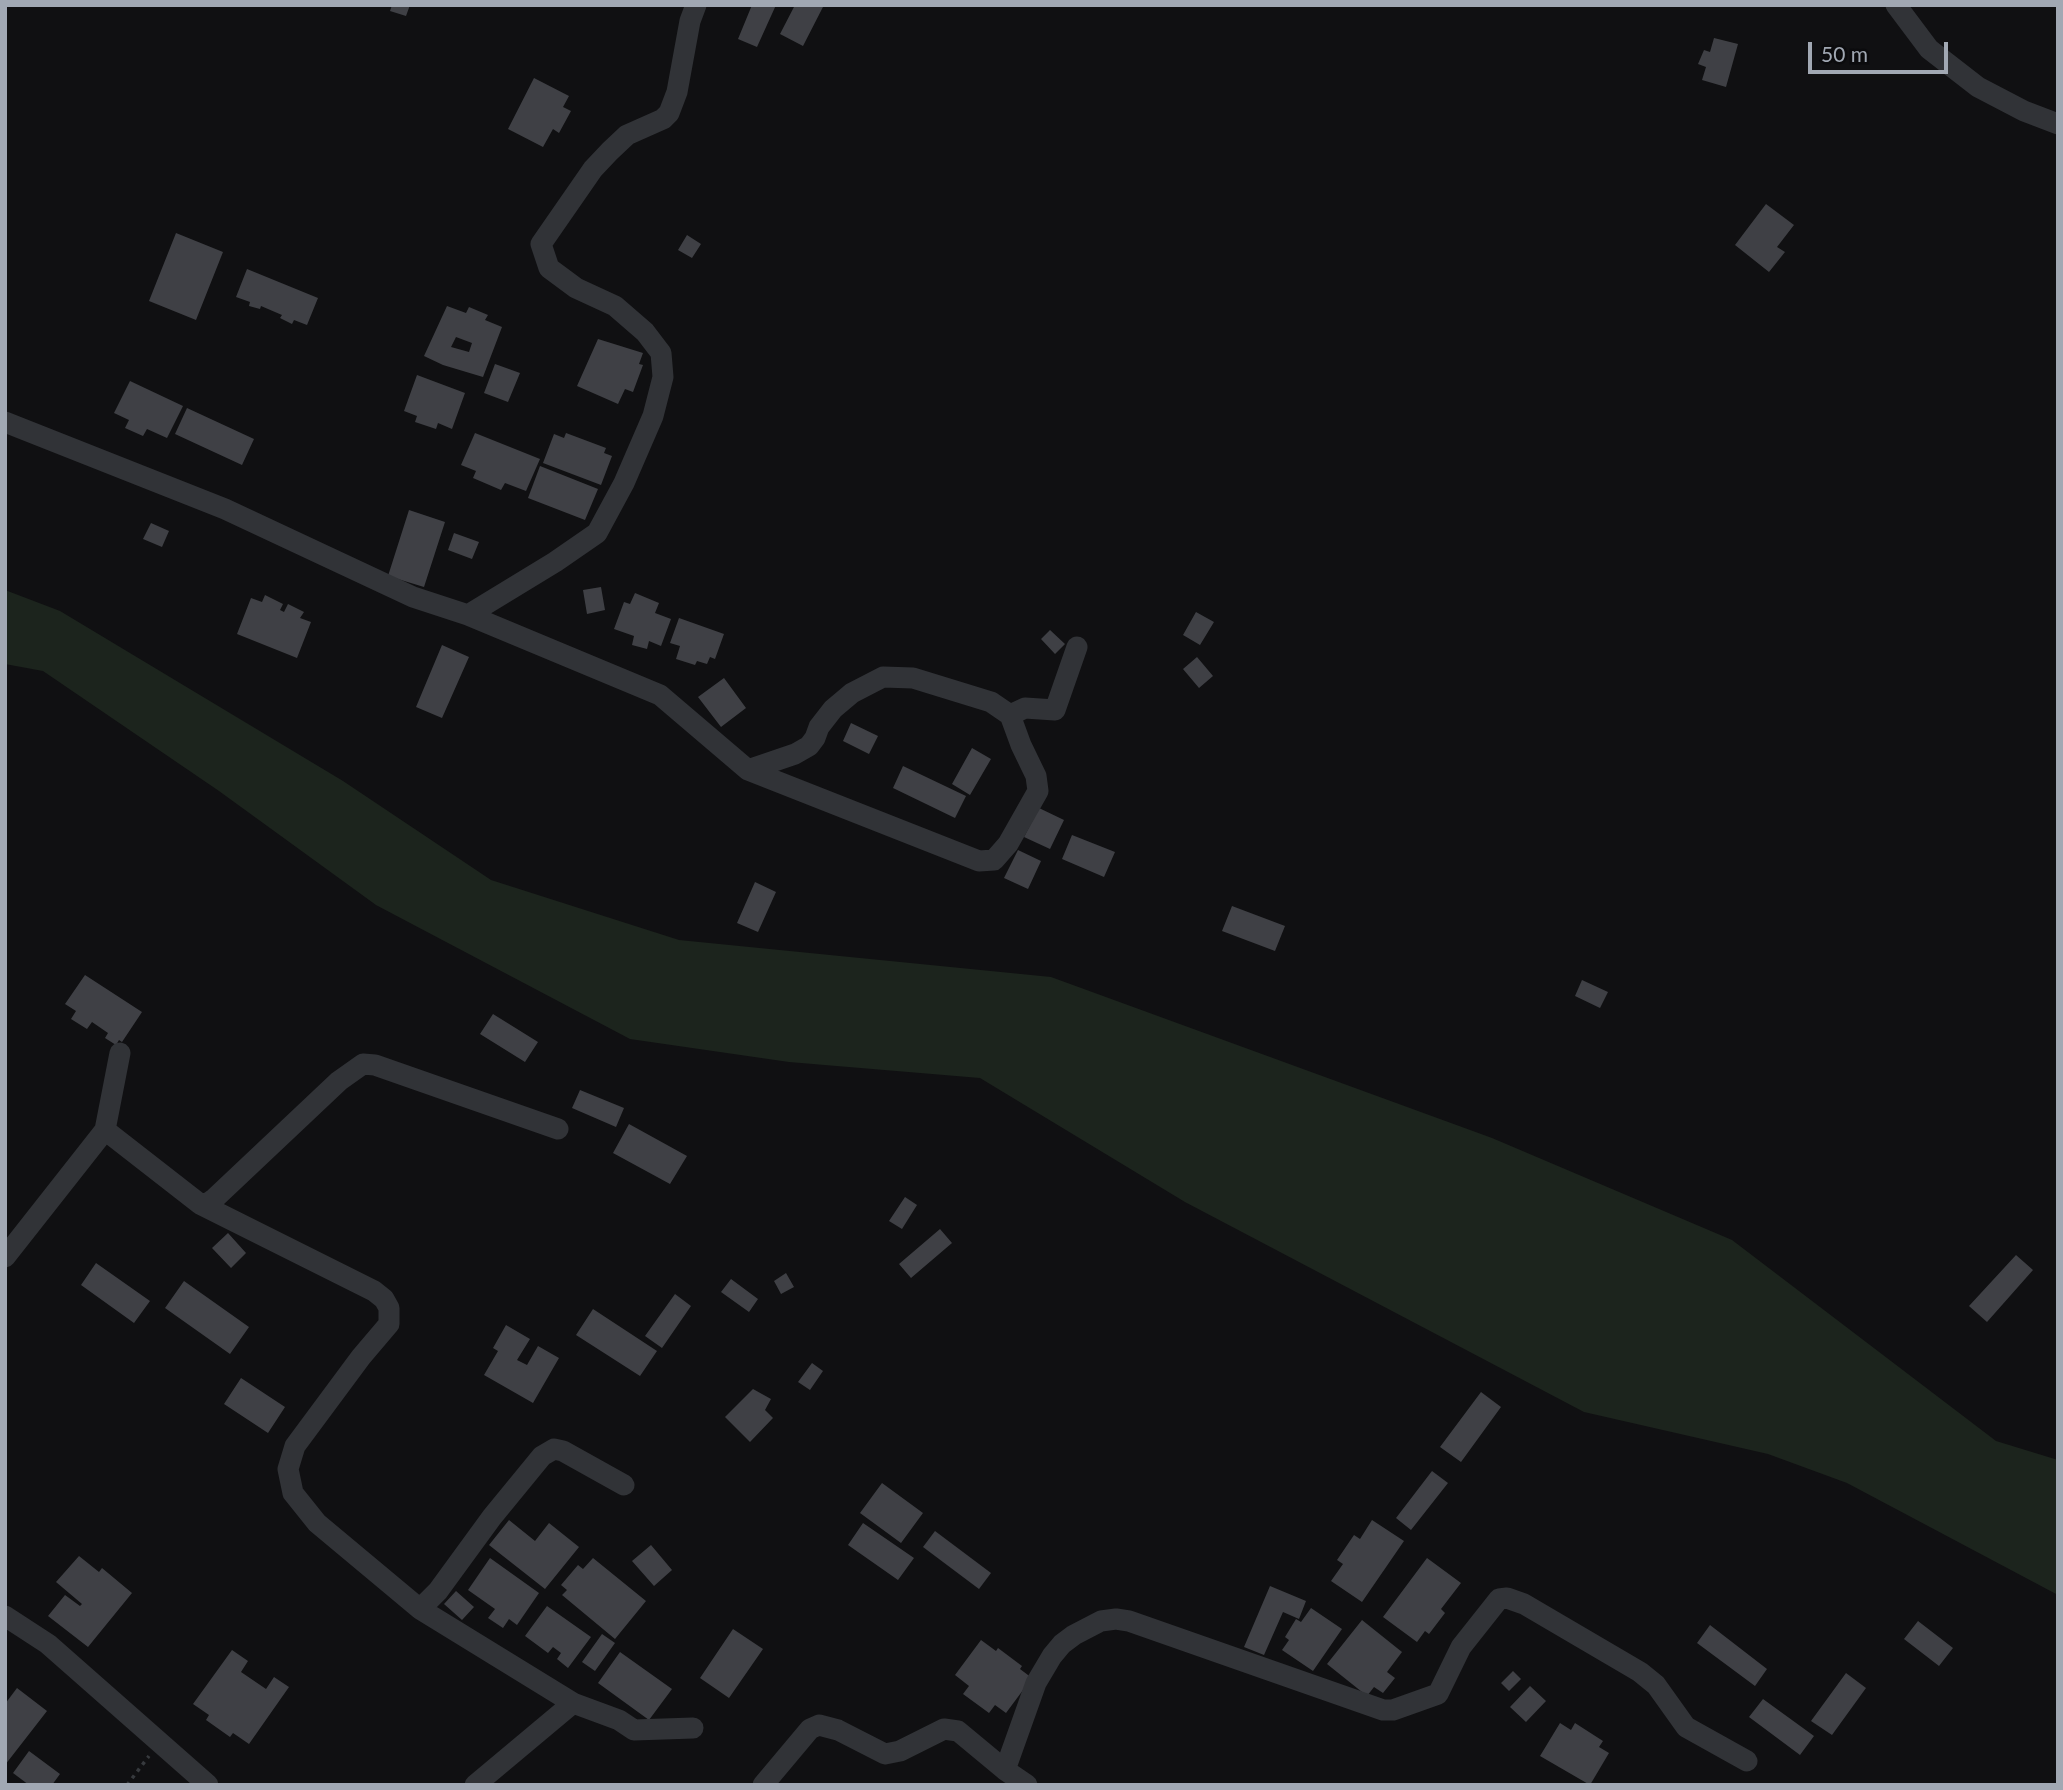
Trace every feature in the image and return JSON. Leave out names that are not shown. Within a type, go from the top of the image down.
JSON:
[{"type":"street","points":[[468,615],[597,533],[624,483],[653,416],[663,377],[662,353],[645,332],[615,306],[576,288],[550,268],[541,244],[593,169],[610,150],[627,135],[663,119],[669,113],[677,92],[690,22],[696,5]]},
{"type":"street","points":[[1896,5],[1929,50],[1978,86],[2024,111],[2058,124]]},
{"type":"street","points":[[5,422],[225,509],[414,597],[468,615],[660,695],[748,770],[944,849],[979,861],[994,860],[1008,844],[1038,791],[1036,776],[1010,715],[990,702],[913,678],[883,677],[852,693],[833,709],[808,746],[795,754],[748,770]]},
{"type":"street","points":[[1010,715],[1025,708],[1055,710],[1077,647]]},
{"type":"street","points":[[5,1257],[105,1130],[120,1053]]},
{"type":"street","points":[[200,1203],[208,1203],[215,1198],[339,1081],[363,1063],[558,1129]]},
{"type":"street","points":[[105,1130],[200,1203],[374,1291],[384,1299],[389,1308],[388,1324],[361,1356],[295,1447],[288,1469],[293,1493],[317,1523],[420,1609],[573,1703],[619,1720],[634,1730],[692,1728]]},
{"type":"street","points":[[420,1609],[438,1591],[492,1517],[542,1456],[554,1449],[563,1451],[624,1485]]},
{"type":"street","points":[[1005,1770],[1036,1684],[1052,1656],[1074,1635],[1101,1621],[1129,1621],[1383,1710],[1394,1710],[1438,1694],[1461,1647],[1499,1599],[1507,1598],[1524,1604],[1640,1672],[1656,1685],[1686,1727],[1747,1760]]},
{"type":"street","points":[[5,1616],[48,1644],[208,1785]]},
{"type":"street","points":[[475,1785],[573,1703]]},
{"type":"street","points":[[764,1785],[810,1729],[819,1725],[838,1730],[885,1754],[901,1751],[944,1729],[958,1731],[1027,1785]]},
{"type":"path","points":[[127,1785],[159,1742]]},
{"type":"shaded area","points":[[5,590],[60,611],[343,781],[491,880],[679,940],[1051,977],[1492,1138],[1732,1240],[1996,1441],[2058,1460],[2058,1595],[1847,1483],[1768,1454],[1584,1412],[1185,1202],[980,1078],[789,1062],[630,1039],[376,905],[219,791],[43,671],[5,664]]},
{"type":"building","points":[[392,5],[410,5],[406,16],[390,11]]},
{"type":"building","points":[[752,5],[776,5],[757,47],[738,39]]},
{"type":"building","points":[[795,5],[824,5],[803,46],[780,34]]},
{"type":"building","points":[[1714,38],[1738,44],[1726,87],[1702,80],[1706,67],[1698,64],[1704,50],[1710,52]]},
{"type":"building","points":[[534,78],[569,96],[563,107],[571,111],[559,133],[553,129],[543,147],[508,129]]},
{"type":"building","points":[[1766,204],[1794,225],[1777,247],[1785,252],[1769,272],[1735,245]]},
{"type":"building","points":[[176,233],[223,252],[196,320],[149,301]]},
{"type":"building","points":[[687,235],[701,244],[692,258],[678,250]]},
{"type":"building","points":[[247,269],[318,298],[307,325],[294,320],[292,324],[280,318],[282,315],[261,306],[260,309],[249,306],[250,302],[236,297]]},
{"type":"building","points":[[447,306],[466,313],[469,307],[488,315],[485,320],[502,327],[483,377],[443,365],[424,356]],"holes":[[[456,337],[472,343],[469,352],[451,347]]]},
{"type":"building","points":[[598,339],[643,353],[639,364],[643,365],[633,392],[625,389],[618,404],[577,386]]},
{"type":"building","points":[[495,364],[520,373],[508,402],[484,393]]},
{"type":"building","points":[[417,375],[465,393],[452,429],[438,423],[436,429],[415,422],[417,416],[404,411]]},
{"type":"building","points":[[130,381],[183,406],[167,438],[147,429],[143,436],[125,428],[129,420],[114,413]]},
{"type":"building","points":[[187,408],[254,439],[242,465],[175,434]]},
{"type":"building","points":[[475,433],[540,459],[526,491],[505,483],[501,490],[473,478],[476,471],[461,465]]},
{"type":"building","points":[[566,433],[606,448],[604,453],[612,456],[601,485],[543,463],[554,434],[564,438]]},
{"type":"building","points":[[540,466],[598,489],[585,520],[528,498]]},
{"type":"building","points":[[409,510],[445,522],[424,587],[388,576]]},
{"type":"building","points":[[151,523],[169,531],[162,547],[143,539]]},
{"type":"building","points":[[454,533],[479,542],[472,559],[448,550]]},
{"type":"building","points":[[601,587],[605,610],[587,614],[583,590]]},
{"type":"building","points":[[635,593],[659,603],[655,613],[671,619],[661,646],[649,641],[647,649],[632,645],[634,636],[614,629],[624,602],[630,604]]},
{"type":"building","points":[[265,595],[283,604],[280,610],[284,612],[288,604],[304,612],[300,618],[311,622],[297,658],[237,634],[251,598],[262,602]]},
{"type":"building","points":[[1196,612],[1214,622],[1200,645],[1183,635]]},
{"type":"building","points":[[679,618],[724,634],[715,659],[710,657],[707,664],[697,661],[695,665],[676,659],[680,646],[670,643]]},
{"type":"building","points":[[1050,630],[1065,644],[1055,654],[1041,639]]},
{"type":"building","points":[[442,645],[469,657],[442,718],[416,707]]},
{"type":"building","points":[[1197,657],[1213,676],[1199,688],[1183,669]]},
{"type":"building","points":[[724,678],[746,708],[721,727],[698,697]]},
{"type":"building","points":[[851,723],[878,736],[869,754],[843,741]]},
{"type":"building","points":[[972,748],[991,759],[970,795],[952,784]]},
{"type":"building","points":[[903,766],[966,796],[955,818],[893,788]]},
{"type":"building","points":[[1039,808],[1064,820],[1050,849],[1024,837]]},
{"type":"building","points":[[1072,835],[1115,852],[1104,877],[1062,859]]},
{"type":"building","points":[[1018,850],[1041,861],[1028,889],[1004,878]]},
{"type":"building","points":[[755,882],[776,892],[758,932],[737,923]]},
{"type":"building","points":[[1232,906],[1285,926],[1275,951],[1222,931]]},
{"type":"building","points":[[85,975],[142,1012],[122,1042],[119,1040],[116,1045],[105,1038],[108,1033],[92,1022],[87,1029],[71,1019],[76,1011],[65,1004]]},
{"type":"building","points":[[1582,980],[1608,992],[1600,1008],[1575,996]]},
{"type":"building","points":[[493,1014],[538,1042],[525,1062],[480,1034]]},
{"type":"building","points":[[580,1090],[624,1108],[616,1127],[572,1108]]},
{"type":"building","points":[[629,1124],[687,1156],[670,1184],[613,1153]]},
{"type":"building","points":[[905,1197],[917,1205],[902,1229],[889,1221]]},
{"type":"building","points":[[940,1229],[952,1243],[911,1278],[899,1264]]},
{"type":"building","points":[[228,1233],[246,1253],[231,1268],[212,1248]]},
{"type":"building","points":[[2016,1255],[2033,1270],[1987,1322],[1969,1306]]},
{"type":"building","points":[[96,1263],[150,1301],[134,1323],[81,1285]]},
{"type":"building","points":[[786,1273],[794,1287],[781,1294],[774,1281]]},
{"type":"building","points":[[731,1279],[758,1299],[749,1312],[721,1292]]},
{"type":"building","points":[[184,1281],[249,1327],[230,1354],[165,1308]]},
{"type":"building","points":[[675,1294],[691,1306],[662,1348],[645,1336]]},
{"type":"building","points":[[593,1309],[657,1351],[640,1376],[576,1335]]},
{"type":"building","points":[[506,1325],[530,1339],[517,1360],[527,1365],[538,1346],[559,1358],[533,1403],[484,1375],[498,1351],[493,1348]]},
{"type":"building","points":[[812,1363],[823,1371],[810,1390],[798,1382]]},
{"type":"building","points":[[241,1378],[285,1407],[268,1433],[224,1404]]},
{"type":"building","points":[[753,1389],[771,1399],[765,1410],[773,1418],[750,1442],[725,1417]]},
{"type":"building","points":[[1481,1392],[1501,1407],[1461,1462],[1440,1447]]},
{"type":"building","points":[[1432,1471],[1448,1483],[1411,1530],[1396,1518]]},
{"type":"building","points":[[882,1483],[923,1513],[901,1543],[860,1513]]},
{"type":"building","points":[[509,1520],[535,1541],[549,1523],[579,1547],[545,1589],[489,1545]]},
{"type":"building","points":[[1372,1520],[1404,1541],[1362,1602],[1331,1581],[1343,1564],[1337,1560],[1354,1535],[1360,1539]]},
{"type":"building","points":[[863,1523],[914,1558],[898,1580],[848,1545]]},
{"type":"building","points":[[935,1531],[991,1573],[979,1589],[923,1547]]},
{"type":"building","points":[[651,1545],[672,1570],[654,1586],[632,1561]]},
{"type":"building","points":[[79,1556],[99,1572],[102,1568],[132,1593],[88,1647],[48,1616],[65,1595],[80,1606],[82,1604],[56,1582]]},
{"type":"building","points":[[490,1558],[539,1593],[517,1625],[509,1619],[503,1628],[488,1618],[495,1609],[468,1590]]},
{"type":"building","points":[[593,1558],[646,1601],[615,1639],[562,1595],[567,1590],[561,1585],[578,1565],[583,1569]]},
{"type":"building","points":[[1427,1558],[1461,1583],[1441,1609],[1445,1613],[1429,1634],[1425,1631],[1417,1642],[1383,1617]]},
{"type":"building","points":[[1270,1586],[1306,1601],[1299,1619],[1283,1612],[1264,1655],[1244,1647]]},
{"type":"building","points":[[456,1591],[474,1607],[462,1620],[444,1604]]},
{"type":"building","points":[[547,1606],[591,1637],[568,1668],[557,1659],[561,1653],[553,1647],[548,1653],[525,1636]]},
{"type":"building","points":[[1311,1608],[1342,1629],[1313,1671],[1282,1650],[1289,1640],[1285,1637],[1296,1619],[1301,1622]]},
{"type":"building","points":[[1362,1620],[1402,1652],[1387,1672],[1395,1678],[1383,1693],[1374,1687],[1367,1696],[1327,1664]]},
{"type":"building","points":[[1918,1621],[1953,1648],[1939,1666],[1904,1639]]},
{"type":"building","points":[[1710,1625],[1767,1669],[1755,1686],[1697,1643]]},
{"type":"building","points":[[733,1629],[763,1649],[729,1698],[700,1678]]},
{"type":"building","points":[[602,1634],[615,1643],[595,1671],[582,1662]]},
{"type":"building","points":[[981,1640],[996,1651],[998,1648],[1022,1666],[1020,1669],[1032,1678],[1006,1713],[995,1705],[989,1713],[963,1694],[969,1686],[955,1675]]},
{"type":"building","points":[[232,1650],[248,1661],[241,1672],[266,1689],[274,1677],[289,1687],[249,1744],[233,1733],[230,1737],[206,1720],[209,1715],[193,1704]]},
{"type":"building","points":[[620,1652],[672,1689],[649,1720],[598,1683]]},
{"type":"building","points":[[1513,1671],[1521,1679],[1509,1691],[1501,1683]]},
{"type":"building","points":[[1846,1673],[1866,1688],[1832,1735],[1811,1721]]},
{"type":"building","points":[[1530,1686],[1546,1701],[1526,1722],[1510,1707]]},
{"type":"building","points":[[17,1688],[47,1711],[5,1765],[5,1704]]},
{"type":"building","points":[[1763,1699],[1814,1736],[1800,1755],[1749,1717]]},
{"type":"building","points":[[1560,1723],[1571,1730],[1575,1723],[1603,1741],[1599,1747],[1609,1753],[1590,1785],[1540,1756]]},
{"type":"building","points":[[29,1751],[60,1774],[52,1785],[29,1785],[13,1773]]}]
